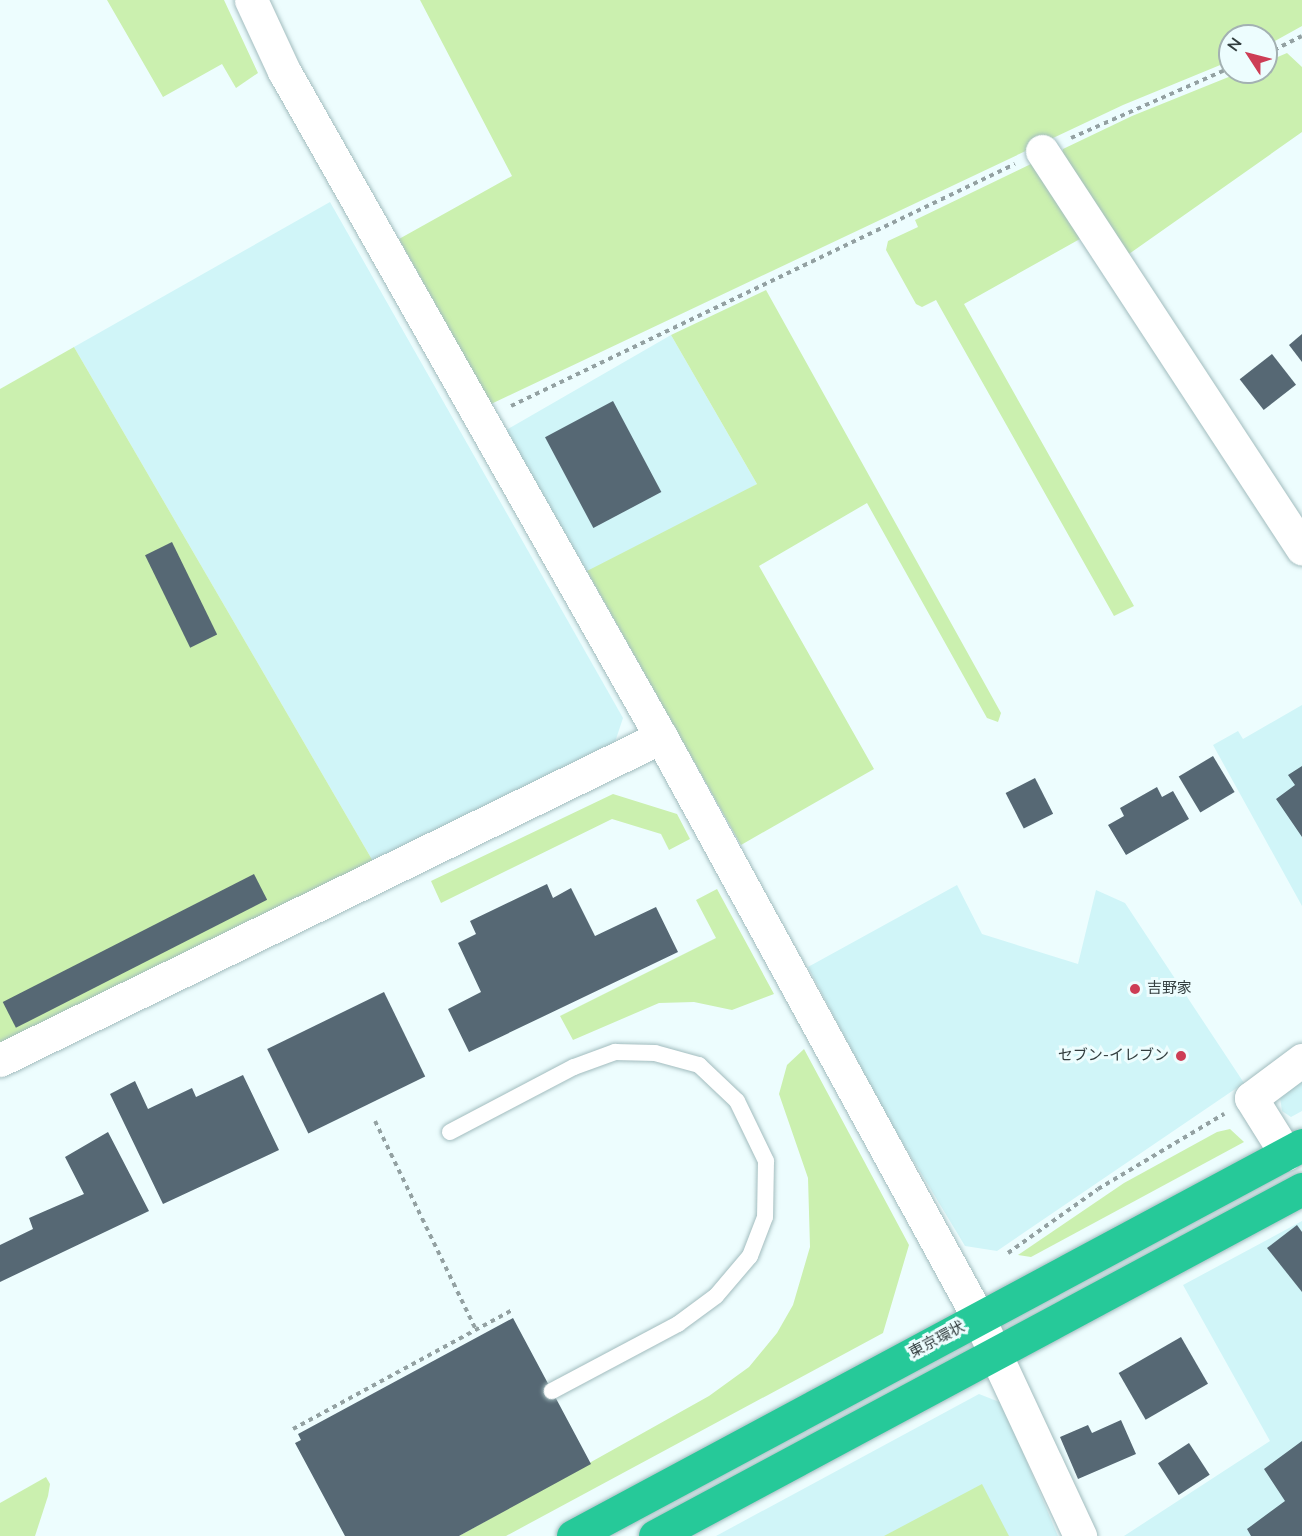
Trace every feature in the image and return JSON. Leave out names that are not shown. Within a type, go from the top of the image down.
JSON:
[{"type":"highway","name":"東京環状","points":[[573,1536],[978,1317],[1294,1150]]},
{"type":"highway","points":[[656,1536],[1302,1189]]},
{"type":"street","points":[[251,0],[284,71],[661,737],[978,1317],[1080,1536]]},
{"type":"street","points":[[1042,152],[1302,549]]},
{"type":"street","points":[[0,1060],[661,737]]},
{"type":"street","points":[[1294,1150],[1251,1098],[1302,1060]]},
{"type":"lane","points":[[450,1132],[574,1067],[615,1052],[655,1053],[699,1065],[737,1101],[766,1161],[765,1217],[750,1256],[716,1296],[678,1324],[552,1391]]},
{"type":"path","points":[[1278,48],[1302,36]]},
{"type":"path","points":[[483,419],[1128,110],[1218,73]]},
{"type":"path","points":[[1008,1253],[1098,1189],[1251,1098]]},
{"type":"path","points":[[375,1121],[476,1330]]},
{"type":"path","points":[[293,1429],[514,1309]]},
{"type":"shaded area","points":[[330,202],[623,718],[613,748],[374,863],[74,347]]},
{"type":"shaded area","points":[[671,335],[757,484],[592,579],[506,430]]},
{"type":"shaded area","points":[[1302,705],[1302,906],[1213,745],[1238,731],[1243,739]]},
{"type":"shaded area","points":[[957,885],[982,934],[1078,964],[1096,890],[1125,903],[1244,1083],[997,1251],[965,1246],[886,1115],[808,967]]},
{"type":"shaded area","points":[[1302,1074],[1302,1111],[1291,1117],[1282,1111],[1280,1097]]},
{"type":"shaded area","points":[[1302,1221],[1302,1536],[1124,1536],[1270,1441],[1183,1285]]},
{"type":"shaded area","points":[[979,1394],[1002,1403],[1058,1536],[716,1536]]},
{"type":"green space","points":[[107,0],[224,0],[258,73],[236,88],[222,64],[163,97]]},
{"type":"green space","points":[[420,0],[1302,0],[1302,26],[1278,39],[1278,24],[1218,24],[1218,66],[1123,105],[491,404],[399,239],[512,176]]},
{"type":"green space","points":[[1287,53],[1302,67],[1302,132],[1119,261],[1060,163],[1063,149],[1132,116],[1218,81],[1218,84],[1278,84],[1278,57]]},
{"type":"green space","points":[[1033,163],[1087,235],[964,304],[1134,606],[1114,616],[936,300],[922,307],[916,304],[886,250],[888,241],[918,227],[915,220]]},
{"type":"green space","points":[[766,290],[1001,713],[998,722],[987,718],[867,503],[759,566],[874,769],[741,845],[587,571],[757,484],[671,335]]},
{"type":"green space","points":[[74,347],[374,863],[0,1043],[0,389]]},
{"type":"green space","points":[[613,794],[677,814],[690,839],[669,850],[661,834],[612,819],[441,903],[431,881]]},
{"type":"green space","points":[[717,889],[774,994],[732,1010],[694,1002],[659,1003],[573,1040],[560,1016],[716,938],[696,900]]},
{"type":"green space","points":[[804,1049],[909,1245],[883,1333],[506,1536],[459,1536],[709,1396],[749,1367],[777,1333],[793,1305],[810,1247],[808,1178],[779,1094],[787,1065]]},
{"type":"green space","points":[[1230,1129],[1244,1142],[1031,1257],[1018,1255],[1124,1183],[1217,1132]]},
{"type":"green space","points":[[46,1477],[50,1484],[48,1496],[35,1536],[0,1536],[0,1503]]},
{"type":"green space","points":[[982,1484],[1009,1536],[884,1536]]},
{"type":"building","points":[[1302,334],[1302,362],[1289,345]]},
{"type":"building","points":[[1272,354],[1296,385],[1264,410],[1240,379]]},
{"type":"building","points":[[613,401],[661,492],[593,528],[545,437]]},
{"type":"building","points":[[172,542],[217,635],[190,648],[145,555]]},
{"type":"building","points":[[1213,756],[1235,792],[1200,813],[1179,777]]},
{"type":"building","points":[[1302,766],[1302,837],[1276,799],[1295,785],[1288,775]]},
{"type":"building","points":[[1035,778],[1053,814],[1024,829],[1006,793]]},
{"type":"building","points":[[1157,787],[1162,797],[1173,791],[1189,819],[1126,855],[1108,825],[1124,816],[1120,808]]},
{"type":"building","points":[[254,874],[267,900],[16,1028],[3,1002]]},
{"type":"building","points":[[547,884],[553,898],[571,888],[595,936],[656,907],[678,952],[469,1052],[448,1009],[481,992],[458,943],[476,934],[470,921]]},
{"type":"building","points":[[384,992],[425,1076],[308,1133],[267,1049]]},
{"type":"building","points":[[243,1075],[279,1150],[163,1204],[110,1094],[135,1081],[148,1109],[192,1088],[196,1097]]},
{"type":"building","points":[[108,1132],[149,1211],[0,1282],[0,1245],[33,1229],[29,1218],[84,1194],[65,1157]]},
{"type":"building","points":[[1297,1225],[1302,1232],[1302,1292],[1267,1248]]},
{"type":"building","points":[[513,1318],[591,1464],[459,1536],[345,1536],[295,1443],[301,1440],[298,1434]]},
{"type":"building","points":[[1181,1337],[1208,1384],[1146,1420],[1119,1373]]},
{"type":"building","points":[[1121,1420],[1136,1454],[1078,1479],[1060,1437],[1088,1425],[1092,1433]]},
{"type":"building","points":[[1302,1441],[1302,1536],[1251,1536],[1247,1529],[1285,1501],[1264,1469]]},
{"type":"building","points":[[1189,1443],[1210,1475],[1179,1495],[1158,1463]]},
{"type":"place","name":"吉野家","points":[[1135,989]]},
{"type":"place","name":"セブン-イレブン","points":[[1181,1056]]}]
